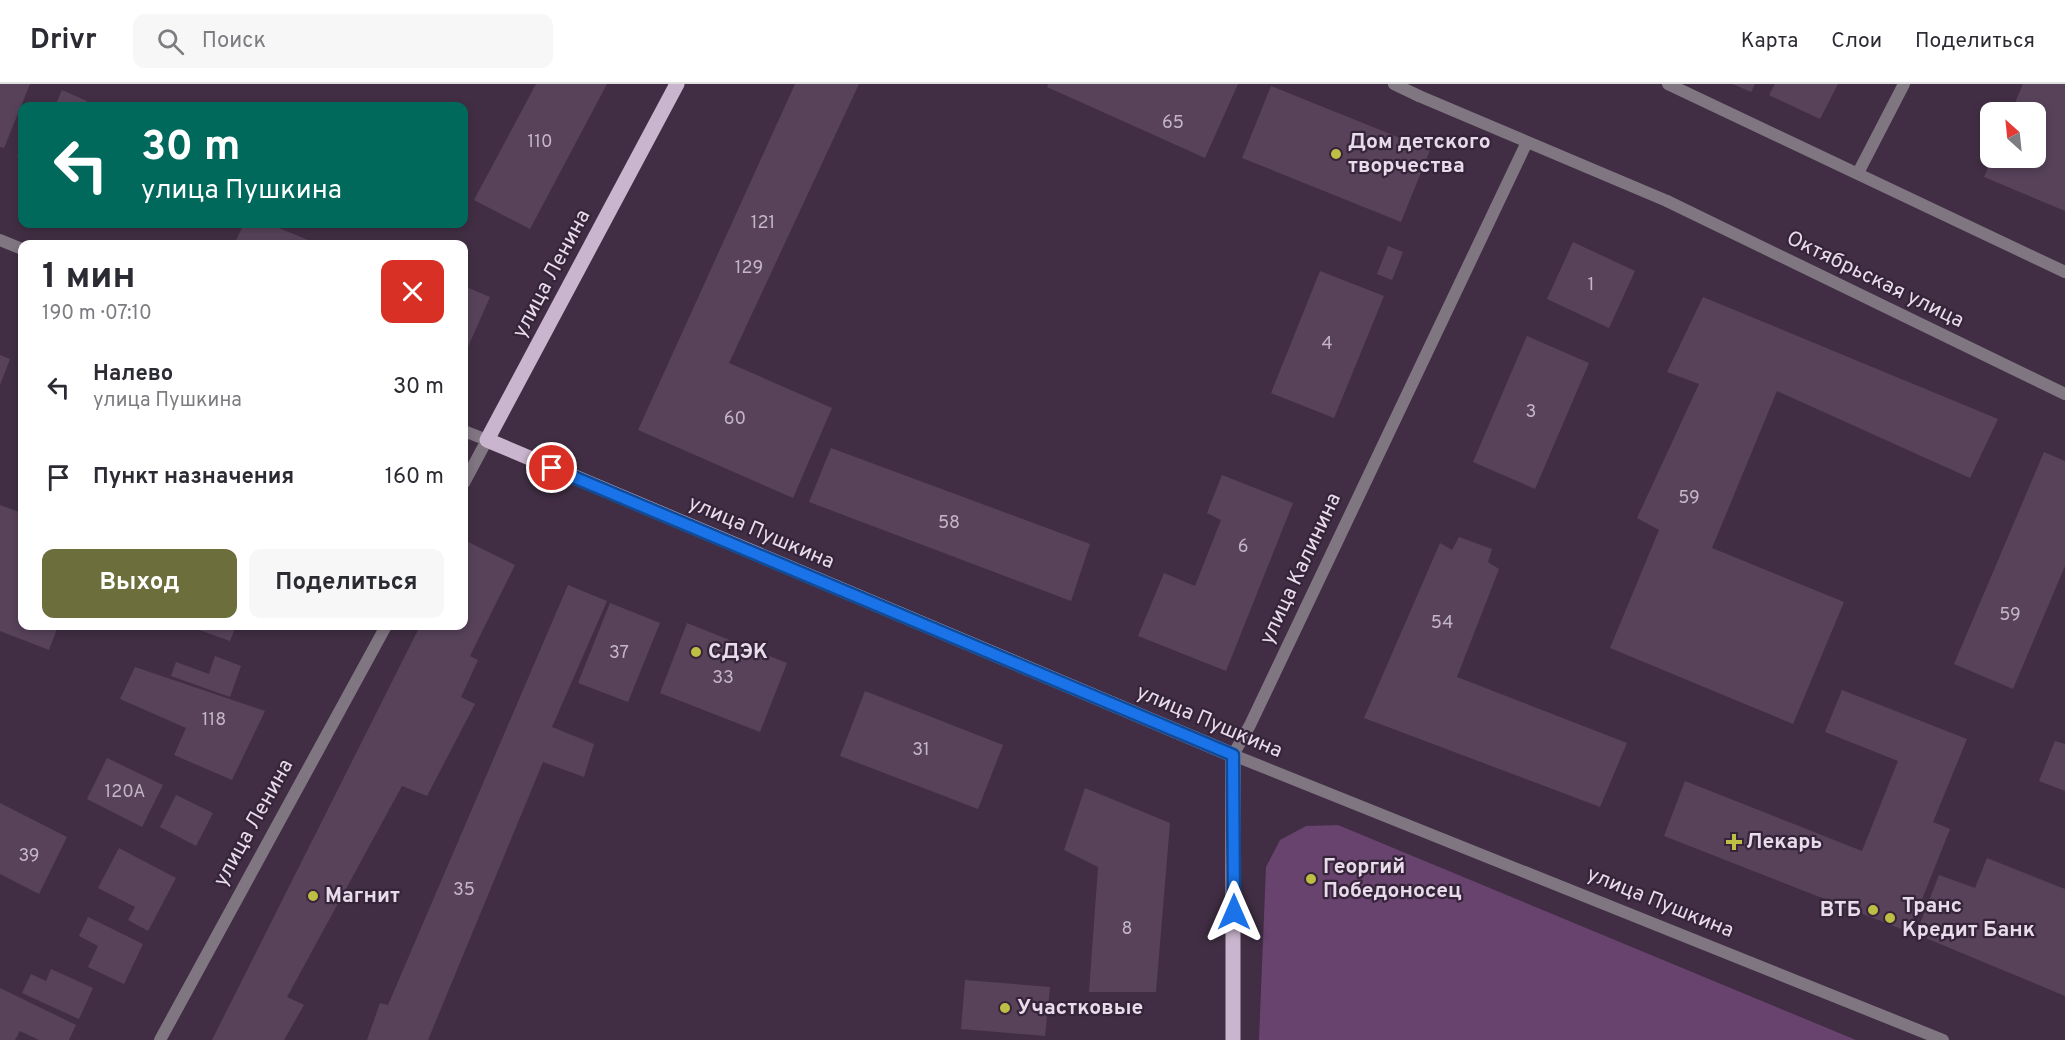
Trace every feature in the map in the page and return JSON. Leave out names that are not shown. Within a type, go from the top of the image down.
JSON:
[{"type":"main road","name":"улица Ленина","points":[[487,440],[677,84]]},
{"type":"main road","name":"улица Пушкина","points":[[487,440],[1233,755]]},
{"type":"main road","name":"улица Калинина","points":[[1233,755],[1233,1040]]},
{"type":"street","name":"Октябрьская улица","points":[[1394,84],[1667,201],[2065,394]]},
{"type":"street","points":[[1668,84],[2065,272]]},
{"type":"street","points":[[1858,173],[1904,84]]},
{"type":"street","name":"улица Калинина","points":[[1233,755],[1250,725],[1527,142]]},
{"type":"street","points":[[0,240],[18,247]]},
{"type":"street","name":"улица Пушкина","points":[[468,433],[487,440]]},
{"type":"street","name":"улица Ленина","points":[[468,476],[487,440]]},
{"type":"street","name":"улица Ленина","points":[[160,1040],[384,630]]},
{"type":"street","name":"улица Пушкина","points":[[1233,755],[1943,1040]]},
{"type":"shaded area","points":[[1338,825],[1856,1040],[1259,1040],[1266,867],[1280,840],[1306,826]]},
{"type":"building","points":[[0,84],[30,84],[23,102],[18,102],[18,114],[4,148],[0,147]]},
{"type":"building","points":[[536,84],[607,84],[530,229],[474,200]]},
{"type":"building","points":[[795,84],[859,84],[729,363],[832,408],[793,498],[638,430]]},
{"type":"building","points":[[1048,84],[1238,84],[1205,158],[1047,87]]},
{"type":"building","points":[[1733,84],[1755,84],[1751,92]]},
{"type":"building","points":[[1775,84],[1838,84],[1820,119],[1769,95]]},
{"type":"building","points":[[2023,84],[2065,84],[2065,211],[1984,177],[1988,168],[2046,168],[2046,102],[2015,102]]},
{"type":"building","name":"Дом детского творчества","points":[[1271,86],[1430,150],[1401,222],[1242,158]]},
{"type":"building","points":[[62,90],[87,101],[86,102],[57,102]]},
{"type":"building","points":[[242,228],[279,228],[308,240],[236,240]]},
{"type":"building","points":[[1573,242],[1635,271],[1609,328],[1547,299]]},
{"type":"building","points":[[1388,246],[1403,252],[1392,280],[1377,274]]},
{"type":"building","points":[[1320,271],[1384,296],[1334,418],[1271,393]]},
{"type":"building","points":[[468,288],[490,297],[468,347]]},
{"type":"building","points":[[1703,297],[1998,419],[1970,478],[1777,391],[1712,548],[1844,602],[1793,724],[1610,648],[1659,530],[1637,518],[1699,384],[1667,372]]},
{"type":"building","points":[[1527,336],[1589,363],[1535,489],[1473,462]]},
{"type":"building","points":[[0,355],[10,359],[0,385]]},
{"type":"building","points":[[831,448],[1090,544],[1071,601],[809,502]]},
{"type":"building","points":[[2044,452],[2065,461],[2065,566],[2013,689],[1954,664]]},
{"type":"building","points":[[1222,475],[1293,503],[1226,671],[1138,636],[1164,573],[1195,586],[1221,520],[1207,513]]},
{"type":"building","points":[[0,505],[18,512],[18,630],[56,630],[49,650],[0,631]]},
{"type":"building","points":[[1459,537],[1492,549],[1488,562],[1499,569],[1457,677],[1627,743],[1600,807],[1364,718],[1440,543],[1452,550]]},
{"type":"building","name":"Магнит","points":[[468,542],[515,565],[470,656],[478,660],[461,697],[475,704],[427,796],[402,786],[287,997],[304,1005],[284,1040],[212,1040],[418,630],[468,630]]},
{"type":"building","points":[[568,585],[607,601],[552,727],[594,744],[584,777],[543,762],[428,1040],[367,1040],[380,1003],[388,1005]]},
{"type":"building","points":[[610,603],[660,623],[628,702],[578,683]]},
{"type":"building","points":[[687,623],[787,663],[760,732],[660,693]]},
{"type":"building","points":[[199,630],[234,630],[230,641]]},
{"type":"building","points":[[215,656],[241,666],[230,697],[171,676],[176,662],[209,674]]},
{"type":"building","points":[[135,667],[265,711],[232,780],[174,755],[186,728],[120,699]]},
{"type":"building","points":[[1842,690],[1967,739],[1933,822],[1950,829],[1909,932],[1664,836],[1685,781],[1862,851],[1898,761],[1825,732]]},
{"type":"building","points":[[865,691],[1003,745],[978,809],[840,756]]},
{"type":"building","points":[[2055,741],[2065,744],[2065,791],[2039,781]]},
{"type":"building","points":[[107,758],[163,785],[142,827],[87,799]]},
{"type":"building","points":[[1085,788],[1170,823],[1156,992],[1089,992],[1098,867],[1064,850]]},
{"type":"building","points":[[176,795],[213,813],[196,846],[160,827]]},
{"type":"building","points":[[0,803],[67,837],[39,894],[0,874]]},
{"type":"building","points":[[119,848],[176,878],[148,931],[128,920],[135,907],[98,888]]},
{"type":"building","points":[[1987,858],[2065,889],[2065,996],[1916,934],[1939,875],[1975,888]]},
{"type":"building","points":[[88,917],[143,944],[124,984],[88,967],[98,946],[79,936]]},
{"type":"building","points":[[51,969],[93,988],[79,1019],[22,993],[31,974],[46,981]]},
{"type":"building","name":"Участковые","points":[[965,980],[1050,987],[1045,1036],[961,1029]]},
{"type":"building","points":[[0,988],[76,1025],[69,1040],[39,1040],[20,1031],[15,1040],[0,1040]]},
{"type":"place","name":"Дом детского творчества","points":[[1336,154]]},
{"type":"place","name":"СДЭК","points":[[696,652]]},
{"type":"place","name":"Лекарь","points":[[1734,842]]},
{"type":"place","name":"Георгий Победоносец","points":[[1311,879]]},
{"type":"place","name":"Магнит","points":[[313,896]]},
{"type":"place","name":"ВТБ","points":[[1873,910]]},
{"type":"place","name":"Транс Кредит Банк","points":[[1890,918]]},
{"type":"place","name":"Участковые","points":[[1005,1008]]},
{"type":"route","points":[[552,468],[1233,755],[1234,912]]}]
